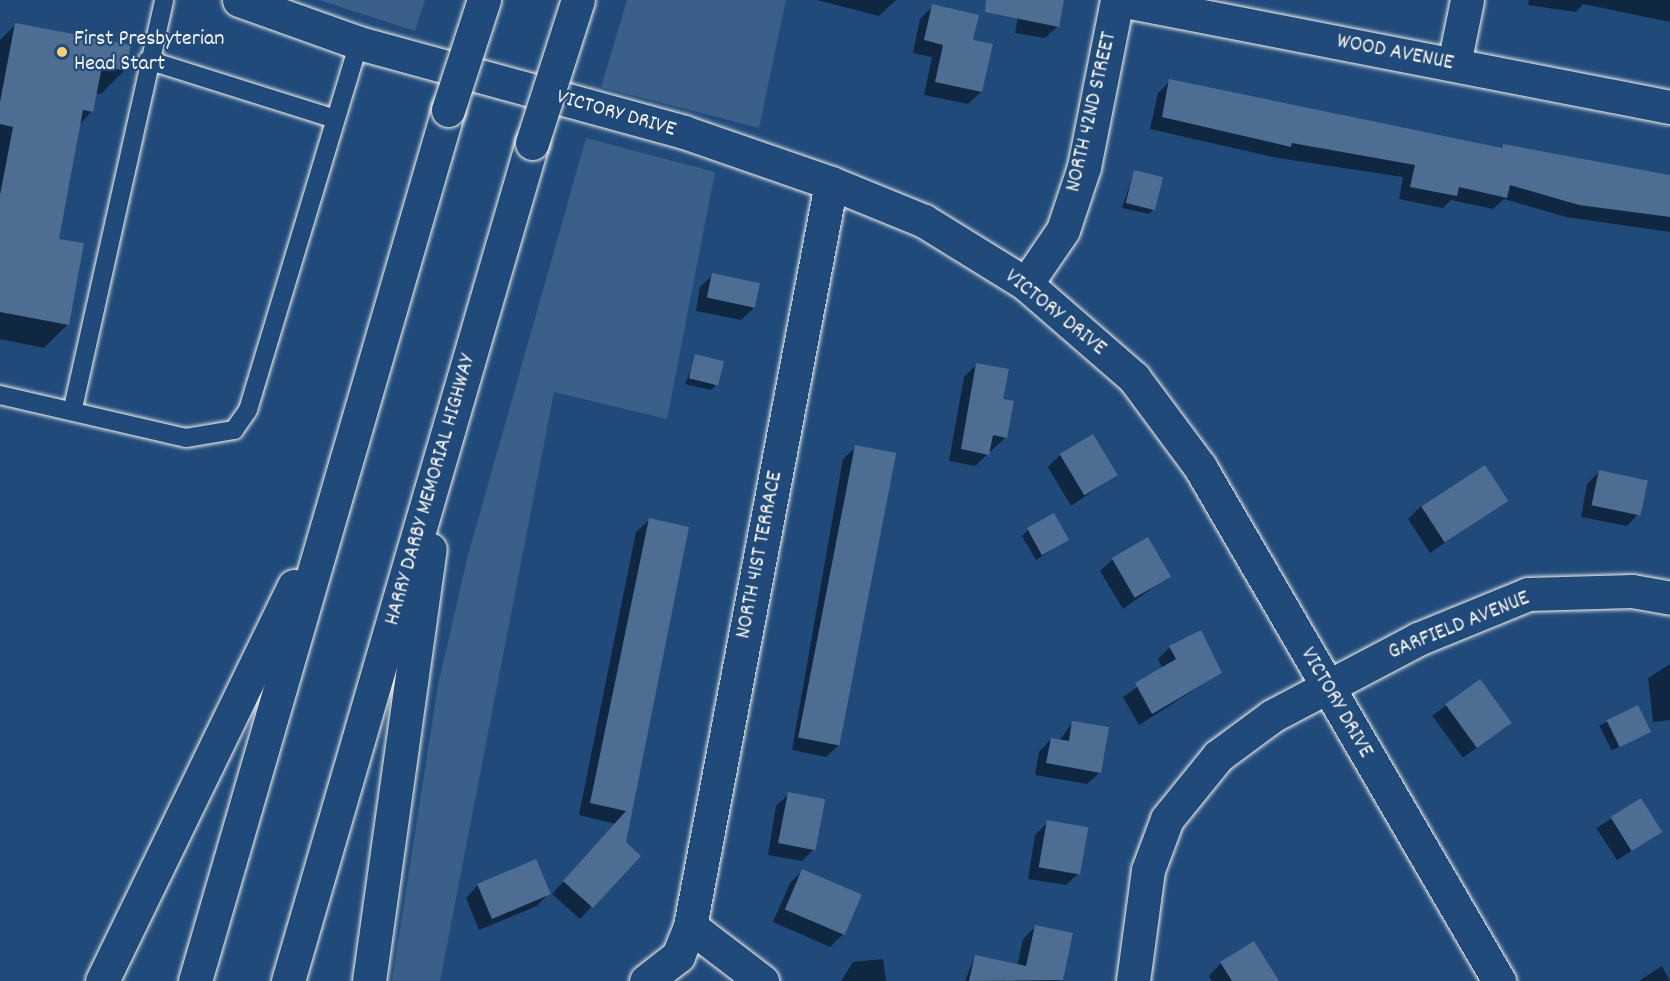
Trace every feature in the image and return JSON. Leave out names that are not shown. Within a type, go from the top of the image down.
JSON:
[{"type":"main road","name":"VICTORY DRIVE","points":[[239,0],[359,43],[684,132],[831,183],[924,221],[1026,284],[1134,378],[1200,467],[1499,981]]},
{"type":"main road","points":[[195,981],[448,110],[484,0]]},
{"type":"main road","name":"HARRY DARBY MEMORIAL HIGHWAY","points":[[288,981],[532,143],[578,0]]},
{"type":"main road","name":"WOOD AVENUE","points":[[1118,0],[1670,106]]},
{"type":"main road","name":"NORTH 42ND STREET","points":[[1026,284],[1063,230],[1084,167],[1118,0]]},
{"type":"main road","points":[[1454,64],[1467,0]]},
{"type":"main road","name":"NORTH 41ST TERRACE","points":[[646,981],[678,957],[690,926],[831,183]]},
{"type":"main road","points":[[369,981],[446,434]]},
{"type":"main road","points":[[102,981],[334,503]]},
{"type":"main road","name":"GARFIELD AVENUE","points":[[1133,981],[1148,870],[1167,819],[1218,756],[1325,685],[1418,639],[1528,594],[1632,591],[1670,598]]},
{"type":"main road","points":[[690,926],[762,981]]},
{"type":"lane","points":[[73,408],[148,60],[164,0]]},
{"type":"lane","points":[[0,395],[73,408],[186,438],[234,430],[248,410],[359,43]]},
{"type":"lane","points":[[148,60],[335,119]]},
{"type":"shaded area","points":[[319,0],[425,0],[415,31]]},
{"type":"shaded area","points":[[627,0],[786,0],[759,128],[601,87]]},
{"type":"shaded area","points":[[586,138],[715,172],[667,419],[554,392],[440,981],[392,981],[438,685],[468,555]]},
{"type":"building","points":[[986,0],[1064,0],[1059,27],[985,12]]},
{"type":"building","points":[[932,4],[979,15],[973,40],[993,44],[982,92],[935,82],[943,45],[924,40]]},
{"type":"building","points":[[15,23],[131,45],[126,71],[102,66],[93,112],[83,110],[59,239],[84,243],[69,325],[0,312],[0,195],[13,127],[0,124],[0,102]]},
{"type":"building","points":[[1169,79],[1502,148],[1503,144],[1670,175],[1670,217],[1579,205],[1510,185],[1507,198],[1459,187],[1457,196],[1410,187],[1415,165],[1292,143],[1291,147],[1162,117]]},
{"type":"building","points":[[1134,170],[1163,177],[1155,210],[1126,203]]},
{"type":"building","points":[[712,273],[760,283],[755,308],[707,297]]},
{"type":"building","points":[[695,354],[724,361],[718,386],[689,378]]},
{"type":"building","points":[[976,363],[1009,369],[1003,399],[1014,401],[1007,438],[993,435],[989,455],[961,449]]},
{"type":"building","points":[[1093,434],[1118,475],[1084,495],[1060,454]]},
{"type":"building","points":[[855,445],[896,453],[839,746],[798,738]]},
{"type":"building","points":[[1485,465],[1508,501],[1445,542],[1421,506]]},
{"type":"building","points":[[1599,470],[1648,480],[1640,516],[1592,505]]},
{"type":"building","points":[[1054,513],[1069,540],[1042,555],[1027,528]]},
{"type":"building","points":[[649,518],[689,527],[626,842],[641,856],[593,908],[563,881],[626,811],[590,803]]},
{"type":"building","points":[[1148,537],[1171,577],[1135,598],[1112,558]]},
{"type":"building","points":[[1201,630],[1222,673],[1152,714],[1135,683],[1176,659],[1169,646]]},
{"type":"building","points":[[1480,679],[1512,723],[1477,748],[1445,704]]},
{"type":"building","points":[[1638,705],[1651,732],[1620,747],[1607,720]]},
{"type":"building","points":[[1072,721],[1109,727],[1101,773],[1046,763],[1051,738],[1069,741]]},
{"type":"building","points":[[788,792],[825,799],[815,850],[778,843]]},
{"type":"building","points":[[1641,798],[1662,832],[1632,851],[1610,817]]},
{"type":"building","points":[[1047,820],[1088,827],[1080,875],[1039,867]]},
{"type":"building","points":[[536,859],[551,894],[492,919],[477,884]]},
{"type":"building","points":[[802,869],[862,894],[845,935],[785,910]]},
{"type":"building","points":[[1035,925],[1073,933],[1063,980],[969,981],[975,955],[1026,966]]},
{"type":"building","points":[[1254,941],[1279,981],[1232,981],[1220,962]]},
{"type":"place","name":"First Presbyterian Head Start","points":[[62,52]]}]
